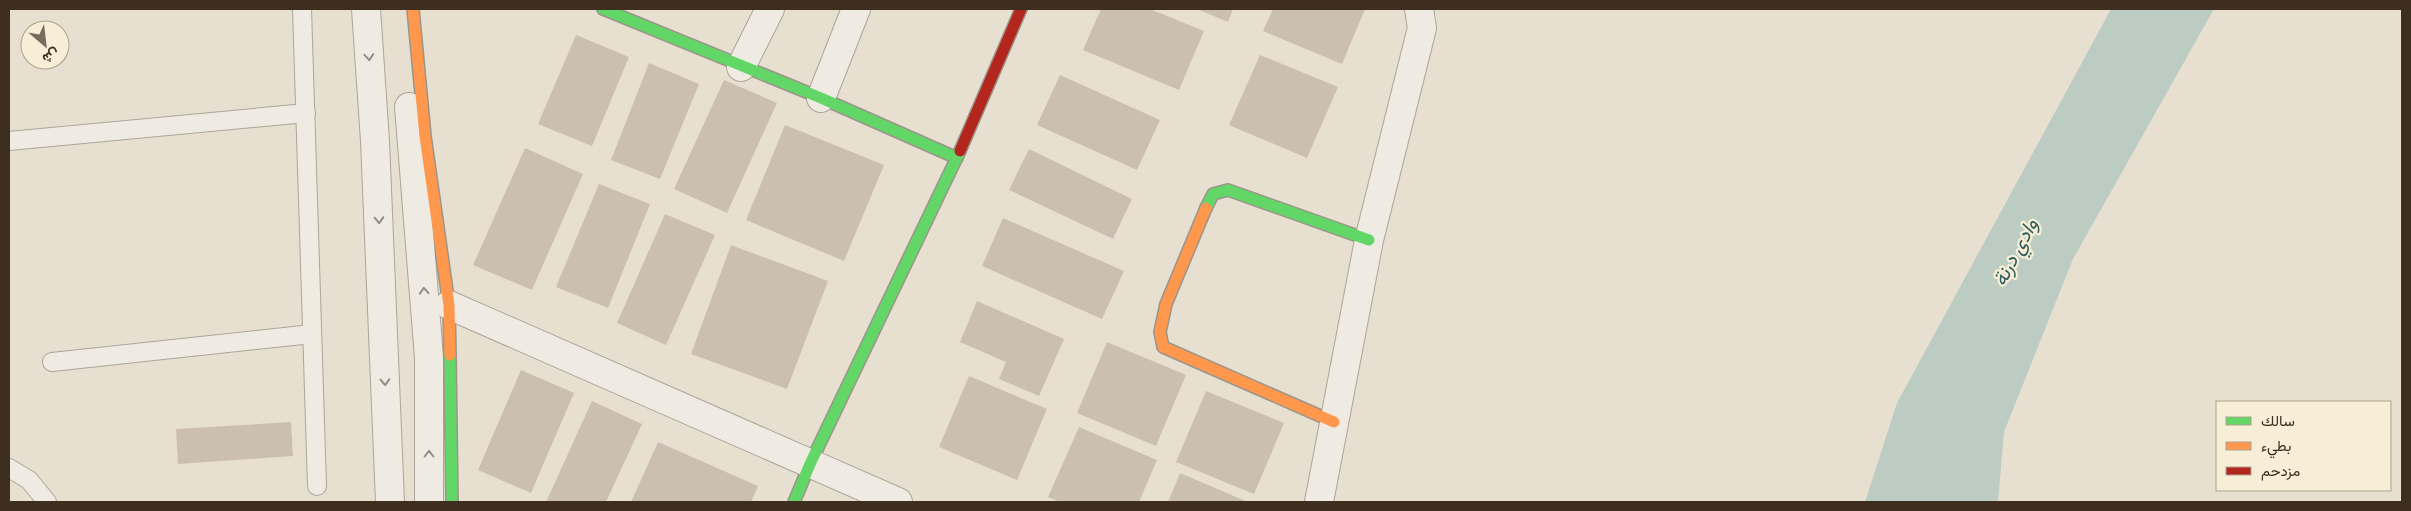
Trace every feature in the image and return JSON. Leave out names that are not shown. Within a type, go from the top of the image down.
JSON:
[{"type":"street","points":[[366,9],[375,140],[390,502]]},
{"type":"street","points":[[402,9],[429,358],[429,502]]},
{"type":"street","points":[[413,9],[425,136],[449,305],[452,502]]},
{"type":"street","points":[[603,9],[741,67],[821,98],[956,158]]},
{"type":"street","points":[[741,67],[770,9]]},
{"type":"street","points":[[821,98],[856,9]]},
{"type":"street","points":[[794,502],[810,464],[956,158],[1021,9]]},
{"type":"street","points":[[1319,502],[1369,240],[1422,28],[1419,9]]},
{"type":"street","points":[[1334,422],[1163,348],[1160,331],[1168,300],[1203,211],[1213,194],[1228,190],[1369,240]]},
{"type":"street","points":[[449,305],[898,502]]},
{"type":"lane","points":[[302,9],[317,486]]},
{"type":"lane","points":[[9,141],[306,114]]},
{"type":"lane","points":[[52,362],[312,334]]},
{"type":"lane","points":[[9,468],[29,480],[47,502]]},
{"type":"water","name":"وادي درنة","points":[[2111,9],[2214,9],[2073,259],[2004,432],[1998,502],[1865,502],[1897,403]]},
{"type":"building","points":[[1101,9],[1150,9],[1204,31],[1179,90],[1083,50]]},
{"type":"building","points":[[1197,9],[1233,9],[1228,22]]},
{"type":"building","points":[[1273,9],[1365,9],[1342,64],[1263,31]]},
{"type":"building","points":[[576,35],[629,57],[592,146],[538,124]]},
{"type":"building","points":[[1260,55],[1338,87],[1307,158],[1229,125]]},
{"type":"building","points":[[649,63],[699,84],[660,179],[611,160]]},
{"type":"building","points":[[1060,75],[1160,120],[1137,170],[1037,125]]},
{"type":"building","points":[[724,80],[777,103],[727,213],[674,189]]},
{"type":"building","points":[[785,125],[884,165],[844,261],[746,220]]},
{"type":"building","points":[[525,148],[583,174],[532,290],[473,265]]},
{"type":"building","points":[[1029,149],[1132,199],[1113,239],[1009,190]]},
{"type":"building","points":[[599,184],[650,204],[608,308],[556,287]]},
{"type":"building","points":[[665,214],[715,235],[666,345],[617,323]]},
{"type":"building","points":[[1003,218],[1124,271],[1102,319],[982,266]]},
{"type":"building","points":[[731,245],[828,281],[787,389],[691,354]]},
{"type":"building","points":[[977,301],[1064,339],[1039,396],[999,379],[1006,362],[960,342]]},
{"type":"building","points":[[1107,342],[1186,375],[1156,446],[1077,413]]},
{"type":"building","points":[[521,370],[574,393],[531,493],[478,470]]},
{"type":"building","points":[[969,376],[1047,409],[1017,480],[939,447]]},
{"type":"building","points":[[1206,391],[1284,423],[1254,494],[1176,462]]},
{"type":"building","points":[[592,401],[642,424],[606,502],[546,502]]},
{"type":"building","points":[[291,422],[293,456],[178,464],[176,429]]},
{"type":"building","points":[[1079,427],[1157,460],[1139,502],[1060,502],[1048,497]]},
{"type":"building","points":[[658,442],[758,486],[751,502],[631,502]]},
{"type":"building","points":[[1180,473],[1248,502],[1168,502]]},
{"type":"traffic: fast","points":[[603,9],[821,98],[957,158]]},
{"type":"traffic: fast","points":[[794,502],[810,464],[960,151]]},
{"type":"traffic: fast","points":[[1206,208],[1213,194],[1228,190],[1369,240]]},
{"type":"traffic: fast","points":[[450,355],[452,502]]},
{"type":"traffic: slow","points":[[413,9],[425,136],[449,305],[450,355]]},
{"type":"traffic: slow","points":[[1206,208],[1166,304],[1160,332],[1163,347],[1334,422]]},
{"type":"traffic: jam","points":[[960,151],[1021,9]]}]
